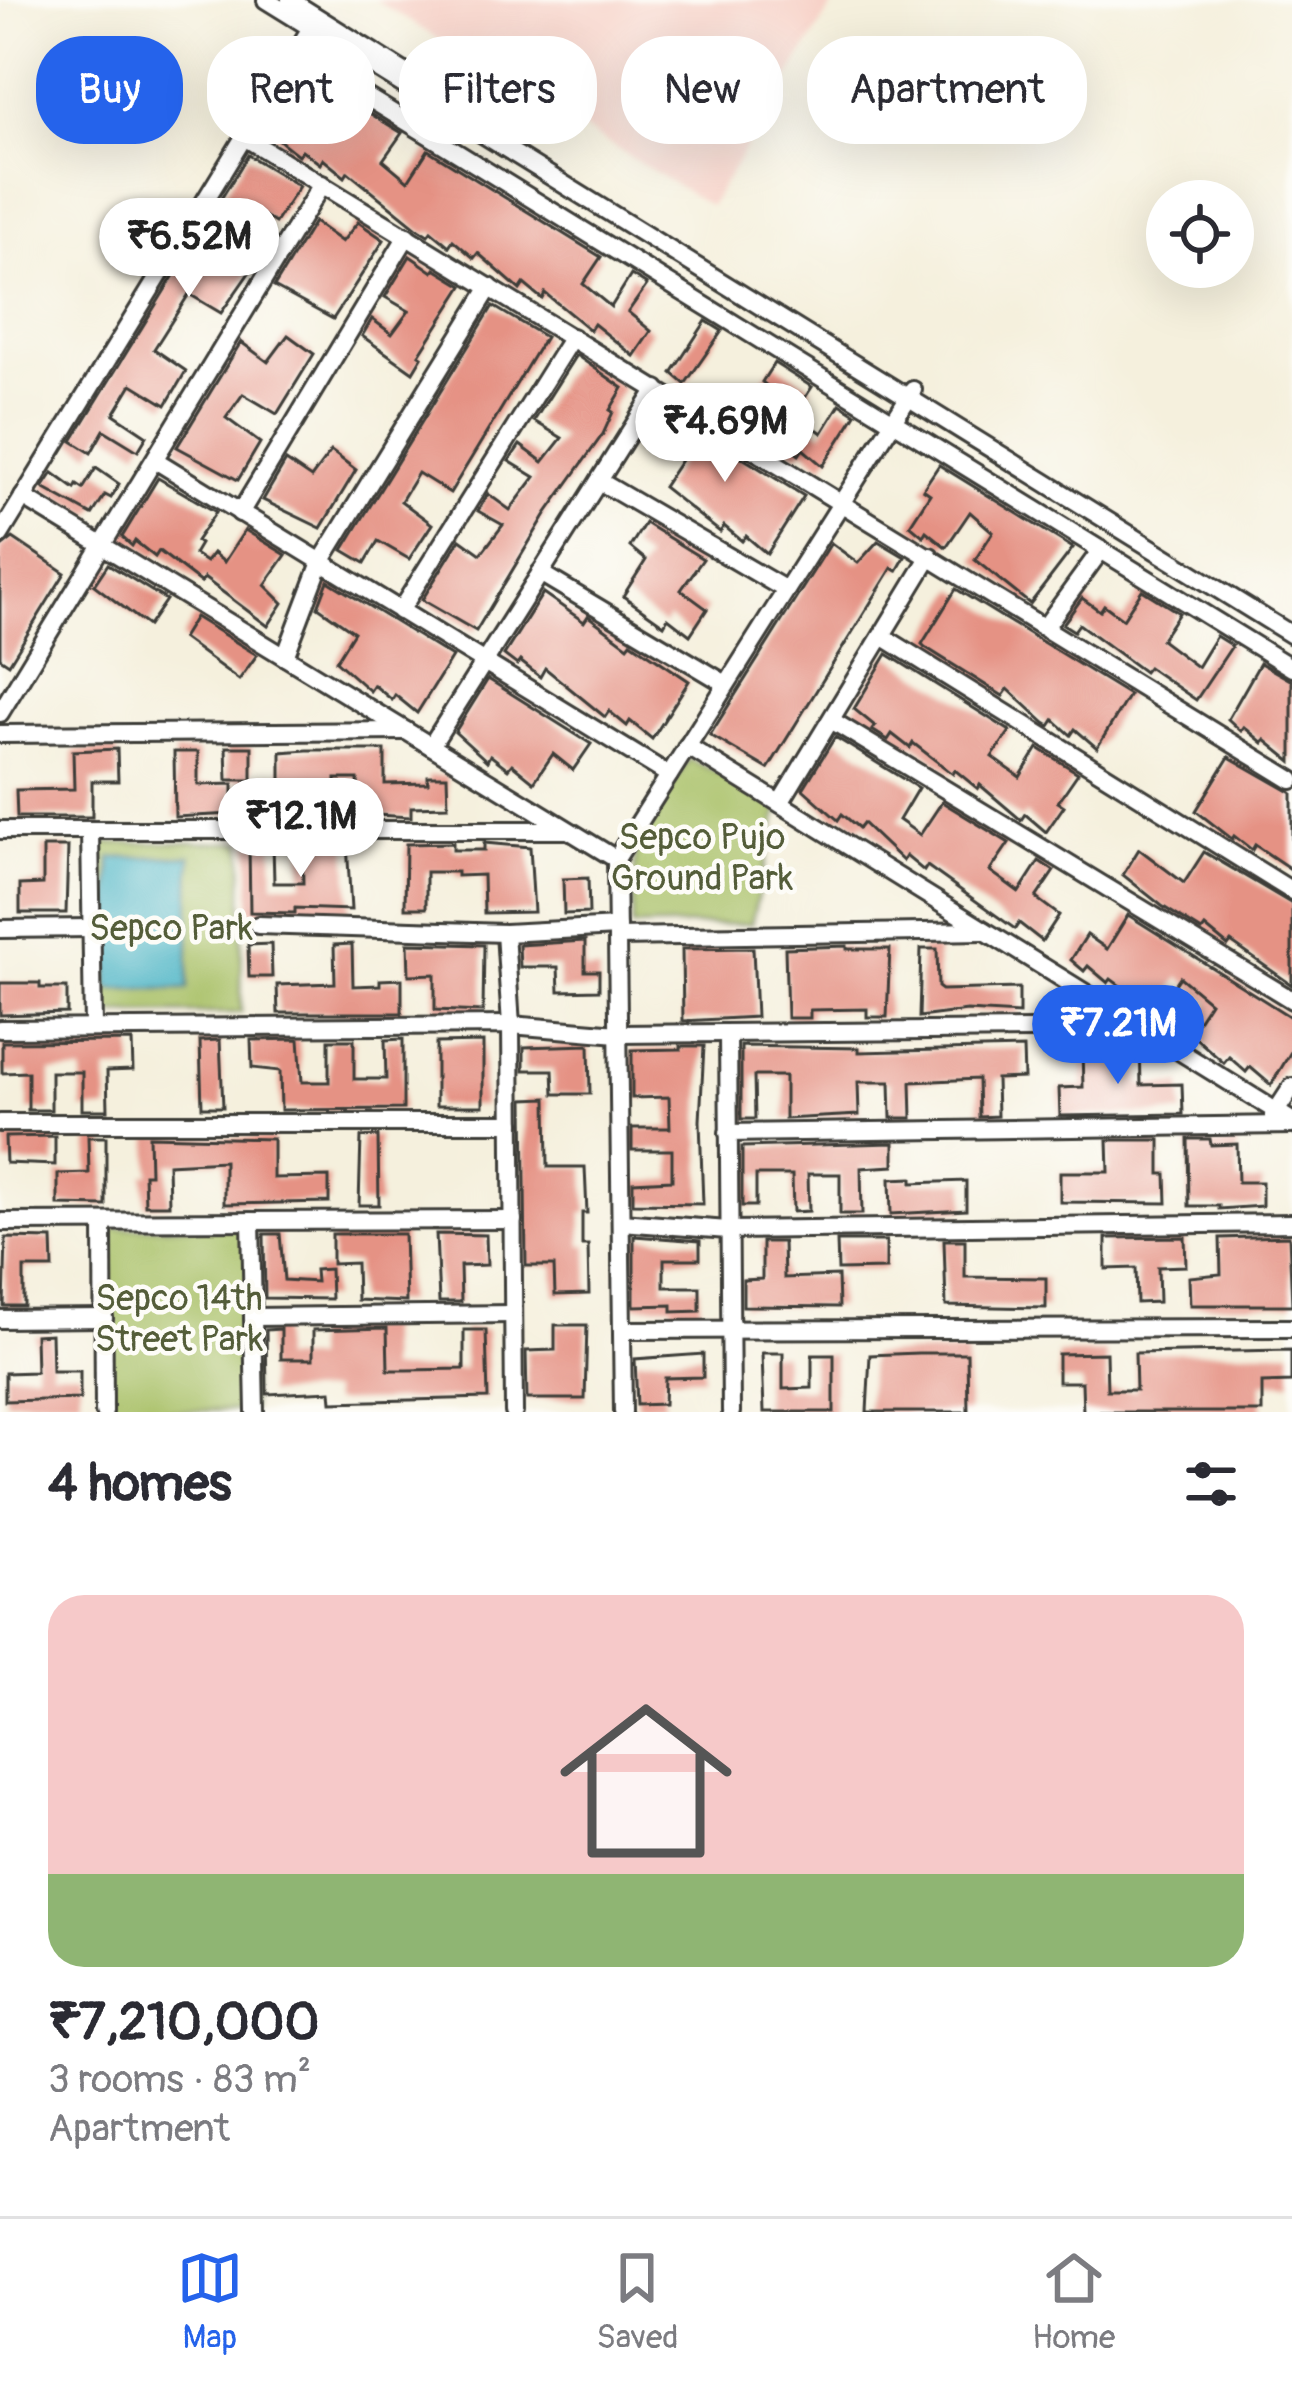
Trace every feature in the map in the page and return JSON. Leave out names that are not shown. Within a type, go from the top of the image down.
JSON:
[{"type":"street","points":[[266,0],[313,22],[1292,635]]},
{"type":"street","points":[[290,0],[313,22]]},
{"type":"street","points":[[304,36],[313,22]]},
{"type":"street","points":[[375,102],[1292,668]]},
{"type":"street","points":[[0,535],[239,144]]},
{"type":"street","points":[[257,144],[1292,780]]},
{"type":"street","points":[[0,712],[322,184]]},
{"type":"street","points":[[240,513],[406,236]]},
{"type":"street","points":[[285,657],[321,562],[490,287]]},
{"type":"street","points":[[400,610],[572,337]]},
{"type":"street","points":[[430,746],[657,389]]},
{"type":"street","points":[[623,1412],[616,859],[910,393]]},
{"type":"street","points":[[910,393],[1292,622]]},
{"type":"street","points":[[154,460],[669,776]]},
{"type":"street","points":[[599,481],[786,590]]},
{"type":"street","points":[[23,497],[84,534],[98,553],[285,657],[616,859]]},
{"type":"street","points":[[1045,627],[1101,550]]},
{"type":"street","points":[[780,803],[930,556]]},
{"type":"street","points":[[540,573],[726,684]]},
{"type":"street","points":[[882,636],[1292,891]]},
{"type":"street","points":[[831,720],[1292,1000]]},
{"type":"street","points":[[0,734],[406,731]]},
{"type":"street","points":[[687,746],[1287,1120]]},
{"type":"street","points":[[0,830],[567,830]]},
{"type":"street","points":[[90,830],[92,1028]]},
{"type":"street","points":[[258,925],[506,934],[986,932]]},
{"type":"street","points":[[0,929],[91,928]]},
{"type":"street","points":[[506,934],[514,1412]]},
{"type":"street","points":[[0,1029],[511,1025],[618,1034],[1144,1029]]},
{"type":"street","points":[[728,1033],[730,1412]]},
{"type":"street","points":[[1287,1120],[1292,1087]]},
{"type":"street","points":[[728,1133],[1262,1126],[1287,1120]]},
{"type":"street","points":[[0,1124],[512,1123]]},
{"type":"street","points":[[0,1222],[513,1220]]},
{"type":"street","points":[[251,1221],[256,1412]]},
{"type":"street","points":[[103,1222],[104,1412]]},
{"type":"street","points":[[621,1222],[728,1230],[1292,1223]]},
{"type":"street","points":[[253,1317],[513,1314]]},
{"type":"street","points":[[0,1319],[104,1318]]},
{"type":"street","points":[[622,1330],[1292,1328]]},
{"type":"shaded area","points":[[375,0],[836,0],[814,36],[807,36],[807,47],[783,87],[783,36],[621,36],[621,144],[748,144],[710,206],[597,137],[597,36],[434,36]]},
{"type":"green space","name":"Sepco Pujo Ground Park","points":[[689,759],[780,803],[751,924],[632,927],[636,843]]},
{"type":"green space","name":"Sepco Park","points":[[243,842],[241,1013],[100,1014],[99,843]]},
{"type":"green space","name":"Sepco 14th Street Park","points":[[247,1225],[252,1410],[109,1412],[108,1228]]},
{"type":"water","points":[[191,856],[188,989],[108,989],[111,858]]},
{"type":"building","points":[[375,117],[399,131],[383,160],[408,181],[428,150],[601,257],[583,284],[611,307],[631,275],[647,285],[628,312],[651,331],[634,356],[594,324],[590,330],[545,293],[542,299],[524,284],[520,290],[478,253],[474,258],[453,240],[449,246],[431,231],[428,235],[417,228],[348,172],[345,177],[302,150],[298,155],[284,144],[375,144]]},
{"type":"building","points":[[248,155],[299,186],[275,223],[245,204],[227,234],[259,256],[251,270],[221,313],[189,294],[154,349],[186,371],[166,405],[132,384],[114,414],[147,436],[138,451],[104,430],[91,453],[72,441]]},
{"type":"building","points":[[314,222],[342,242],[358,222],[384,240],[333,319],[274,287]]},
{"type":"building","points":[[410,256],[463,286],[413,372],[362,336],[372,319],[392,334],[409,311],[385,297]]},
{"type":"building","points":[[493,306],[545,337],[450,493],[418,473],[401,501],[432,524],[409,559],[378,541],[365,563],[343,550]]},
{"type":"building","points":[[706,321],[722,331],[685,384],[672,373]]},
{"type":"building","points":[[288,335],[314,354],[277,414],[243,394],[226,418],[260,443],[238,480],[177,447],[241,342],[268,362]]},
{"type":"building","points":[[576,355],[623,388],[603,434],[546,514],[476,631],[422,600],[460,539],[481,554],[503,525],[478,511],[488,494],[510,510],[535,477],[509,461],[520,445],[543,462],[562,438],[534,421]]},
{"type":"building","points":[[774,363],[812,387],[795,413],[822,433],[840,404],[856,414],[823,466],[803,449],[799,455],[764,430],[783,399],[762,382]]},
{"type":"building","points":[[660,407],[804,496],[767,554],[746,536],[742,541],[724,526],[720,532],[663,487],[683,457],[647,429]]},
{"type":"building","points":[[331,451],[356,470],[321,528],[263,500],[286,461],[311,478]]},
{"type":"building","points":[[939,465],[1073,548],[1030,604],[975,560],[993,532],[970,512],[946,547],[910,525],[930,494],[923,489]]},
{"type":"building","points":[[96,468],[119,484],[92,515],[43,488],[53,473],[75,489],[77,485],[83,489]]},
{"type":"building","points":[[158,478],[216,512],[196,541],[200,544],[194,554],[206,562],[213,553],[224,562],[245,530],[286,555],[265,585],[283,603],[268,626],[204,578],[201,583],[159,551],[155,557],[122,537]]},
{"type":"building","points":[[645,523],[703,559],[681,590],[707,609],[690,635],[668,618],[664,625],[623,596],[646,560],[630,547]]},
{"type":"building","points":[[13,538],[65,573],[9,664],[0,658],[0,548]]},
{"type":"building","points":[[878,541],[905,557],[897,571],[892,568],[768,769],[710,735],[831,543],[858,563]]},
{"type":"building","points":[[108,564],[166,600],[148,626],[94,585]]},
{"type":"building","points":[[328,581],[452,657],[417,713],[374,685],[370,691],[336,661],[354,632],[318,607]]},
{"type":"building","points":[[956,589],[1129,695],[1097,748],[1075,729],[1071,735],[1054,720],[1050,726],[1045,723],[1008,689],[1003,696],[922,644]]},
{"type":"building","points":[[1142,590],[1179,613],[1161,640],[1197,667],[1216,636],[1232,646],[1196,700],[1148,667],[1144,672],[1079,624],[1074,631],[1063,624],[1082,598],[1100,611],[1104,605],[1123,619]]},
{"type":"building","points":[[543,593],[584,622],[588,616],[689,681],[652,739],[609,711],[605,717],[545,668],[540,677],[504,655]]},
{"type":"building","points":[[195,617],[257,655],[239,680],[182,638]]},
{"type":"building","points":[[887,654],[1010,731],[992,757],[1020,777],[1038,748],[1078,773],[1058,802],[1064,806],[1046,832],[1025,814],[1021,820],[980,785],[978,789],[955,770],[953,774],[913,743],[910,748],[892,734],[888,740],[872,730],[875,726],[854,709]]},
{"type":"building","points":[[1260,663],[1292,681],[1292,762],[1228,719]]},
{"type":"building","points":[[488,679],[591,744],[573,770],[553,754],[534,782],[512,764],[508,769],[490,755],[487,761],[455,732]]},
{"type":"building","points":[[835,737],[918,788],[899,820],[920,835],[942,802],[1009,843],[990,871],[1019,892],[1039,861],[1054,871],[1036,898],[1059,915],[1042,941],[1019,923],[1015,929],[927,866],[924,871],[906,856],[903,861],[863,823],[859,828],[842,814],[838,820],[803,789]]},
{"type":"building","points":[[226,747],[252,747],[252,780],[227,780]]},
{"type":"building","points":[[117,749],[118,781],[92,781],[92,817],[17,817],[16,790],[74,789],[73,751]]},
{"type":"building","points":[[385,750],[385,784],[428,783],[428,776],[447,776],[448,806],[411,807],[411,817],[359,814],[358,779],[336,779],[336,811],[258,817],[257,788],[281,787],[281,752]]},
{"type":"building","points":[[174,752],[198,752],[198,785],[233,784],[233,814],[175,817]]},
{"type":"building","points":[[1229,757],[1292,793],[1292,870],[1255,845],[1252,850],[1232,839],[1196,811]]},
{"type":"building","points":[[249,843],[273,843],[274,883],[303,883],[302,845],[347,843],[351,910],[250,912]]},
{"type":"building","points":[[453,843],[453,850],[484,850],[484,843],[530,847],[534,912],[484,913],[483,875],[457,876],[457,872],[426,872],[426,908],[405,908],[406,844]]},
{"type":"building","points":[[43,847],[68,847],[66,913],[20,913],[20,885],[43,884]]},
{"type":"building","points":[[1139,849],[1184,883],[1204,852],[1292,904],[1292,985],[1231,942],[1228,946],[1205,927],[1202,931],[1162,906],[1123,875]]},
{"type":"building","points":[[588,878],[589,913],[564,914],[563,879]]},
{"type":"building","points":[[1128,915],[1292,1018],[1292,1050],[1271,1085],[1229,1057],[1224,1063],[1190,1033],[1210,1002],[1180,977],[1156,1012],[1111,979],[1108,983],[1088,966],[1084,971],[1071,960],[1087,935],[1107,949]]},
{"type":"building","points":[[585,941],[585,971],[599,971],[599,990],[559,991],[558,967],[520,967],[519,945]]},
{"type":"building","points":[[408,943],[484,945],[483,1012],[435,1010],[435,974],[409,975]]},
{"type":"building","points":[[271,944],[272,977],[249,977],[248,945]]},
{"type":"building","points":[[352,944],[353,986],[402,979],[402,1013],[278,1013],[277,985],[335,983],[334,945]]},
{"type":"building","points":[[753,948],[756,1017],[683,1021],[682,949]]},
{"type":"building","points":[[785,948],[890,949],[887,1017],[867,1017],[867,1009],[810,1010],[810,1018],[787,1018]]},
{"type":"building","points":[[921,949],[937,949],[938,987],[942,990],[1019,988],[1019,1014],[967,1011],[919,1017]]},
{"type":"building","points":[[0,983],[67,988],[67,1013],[0,1015]]},
{"type":"building","points":[[299,1039],[302,1082],[329,1082],[329,1040],[354,1040],[354,1079],[386,1079],[385,1040],[403,1039],[403,1109],[281,1110],[280,1071],[252,1068],[251,1040]]},
{"type":"building","points":[[220,1040],[223,1107],[202,1107],[200,1041]]},
{"type":"building","points":[[132,1041],[133,1070],[107,1071],[108,1110],[82,1110],[82,1072],[51,1072],[51,1110],[28,1110],[28,1072],[2,1073],[2,1042]]},
{"type":"building","points":[[483,1042],[483,1106],[436,1106],[436,1043]]},
{"type":"building","points":[[1118,1042],[1140,1042],[1141,1085],[1182,1084],[1183,1114],[1060,1116],[1059,1088],[1083,1087],[1082,1049],[1118,1048]]},
{"type":"building","points":[[589,1045],[590,1094],[554,1094],[553,1070],[524,1070],[524,1047]]},
{"type":"building","points":[[704,1046],[703,1204],[633,1203],[633,1182],[672,1180],[672,1150],[632,1150],[632,1128],[670,1128],[669,1097],[632,1098],[632,1050]]},
{"type":"building","points":[[741,1046],[859,1048],[859,1052],[1023,1048],[1024,1078],[996,1079],[997,1116],[979,1117],[978,1079],[911,1082],[912,1118],[891,1118],[890,1082],[858,1082],[859,1115],[785,1119],[785,1076],[754,1076],[755,1119],[741,1119]]},
{"type":"building","points":[[547,1098],[548,1167],[585,1167],[587,1213],[582,1213],[582,1245],[588,1245],[589,1294],[555,1295],[554,1266],[526,1266],[524,1099]]},
{"type":"building","points":[[55,1136],[55,1165],[6,1163],[5,1137]]},
{"type":"building","points":[[149,1136],[273,1139],[273,1178],[329,1177],[329,1202],[224,1204],[224,1161],[168,1164],[169,1205],[145,1205]]},
{"type":"building","points":[[378,1136],[379,1205],[359,1205],[361,1137]]},
{"type":"building","points":[[88,1137],[106,1137],[106,1206],[58,1205],[58,1174],[89,1173]]},
{"type":"building","points":[[1188,1139],[1210,1139],[1211,1145],[1237,1144],[1238,1182],[1262,1182],[1262,1206],[1189,1206]]},
{"type":"building","points":[[1108,1140],[1160,1140],[1160,1174],[1166,1174],[1167,1203],[1060,1202],[1060,1172],[1109,1172]]},
{"type":"building","points":[[894,1143],[894,1166],[861,1168],[862,1214],[840,1214],[840,1174],[808,1174],[809,1211],[793,1212],[792,1175],[756,1175],[756,1206],[742,1206],[742,1147]]},
{"type":"building","points":[[912,1178],[912,1183],[966,1181],[966,1210],[891,1214],[890,1179]]},
{"type":"building","points":[[264,1234],[280,1234],[284,1280],[316,1282],[315,1270],[330,1269],[331,1299],[265,1298]]},
{"type":"building","points":[[332,1234],[404,1234],[406,1302],[357,1300],[356,1263],[332,1264]]},
{"type":"building","points":[[436,1234],[486,1235],[487,1265],[460,1266],[461,1302],[439,1302]]},
{"type":"building","points":[[634,1236],[700,1241],[700,1259],[664,1259],[664,1287],[700,1287],[700,1311],[672,1312],[672,1305],[634,1306]]},
{"type":"building","points":[[1289,1236],[1292,1305],[1190,1305],[1189,1277],[1221,1274],[1220,1238]]},
{"type":"building","points":[[1185,1237],[1186,1266],[1158,1267],[1159,1302],[1137,1303],[1136,1268],[1106,1269],[1106,1238]]},
{"type":"building","points":[[6,1238],[52,1239],[53,1268],[24,1268],[24,1306],[4,1306]]},
{"type":"building","points":[[944,1240],[965,1240],[965,1277],[1046,1278],[1046,1308],[946,1306]]},
{"type":"building","points":[[837,1241],[886,1241],[886,1269],[838,1270]]},
{"type":"building","points":[[762,1242],[783,1242],[784,1278],[838,1276],[839,1307],[743,1306],[743,1280],[762,1279]]},
{"type":"building","points":[[555,1325],[587,1325],[585,1399],[527,1399],[526,1351],[555,1350]]},
{"type":"building","points":[[387,1328],[388,1370],[464,1369],[464,1330],[486,1330],[488,1398],[332,1402],[331,1391],[267,1394],[266,1330],[281,1329],[281,1359],[313,1359],[313,1330]]},
{"type":"building","points":[[51,1334],[52,1371],[80,1371],[80,1399],[5,1401],[5,1373],[36,1372],[35,1335]]},
{"type":"building","points":[[1291,1350],[1291,1382],[1262,1383],[1262,1412],[1083,1412],[1082,1382],[1058,1382],[1058,1354],[1106,1353],[1107,1390],[1136,1390],[1135,1353]]},
{"type":"building","points":[[762,1353],[783,1353],[783,1389],[812,1388],[812,1355],[834,1355],[834,1412],[764,1412]]},
{"type":"building","points":[[967,1353],[968,1412],[867,1412],[870,1355]]},
{"type":"building","points":[[703,1354],[703,1377],[665,1378],[664,1404],[637,1405],[635,1359]]}]
